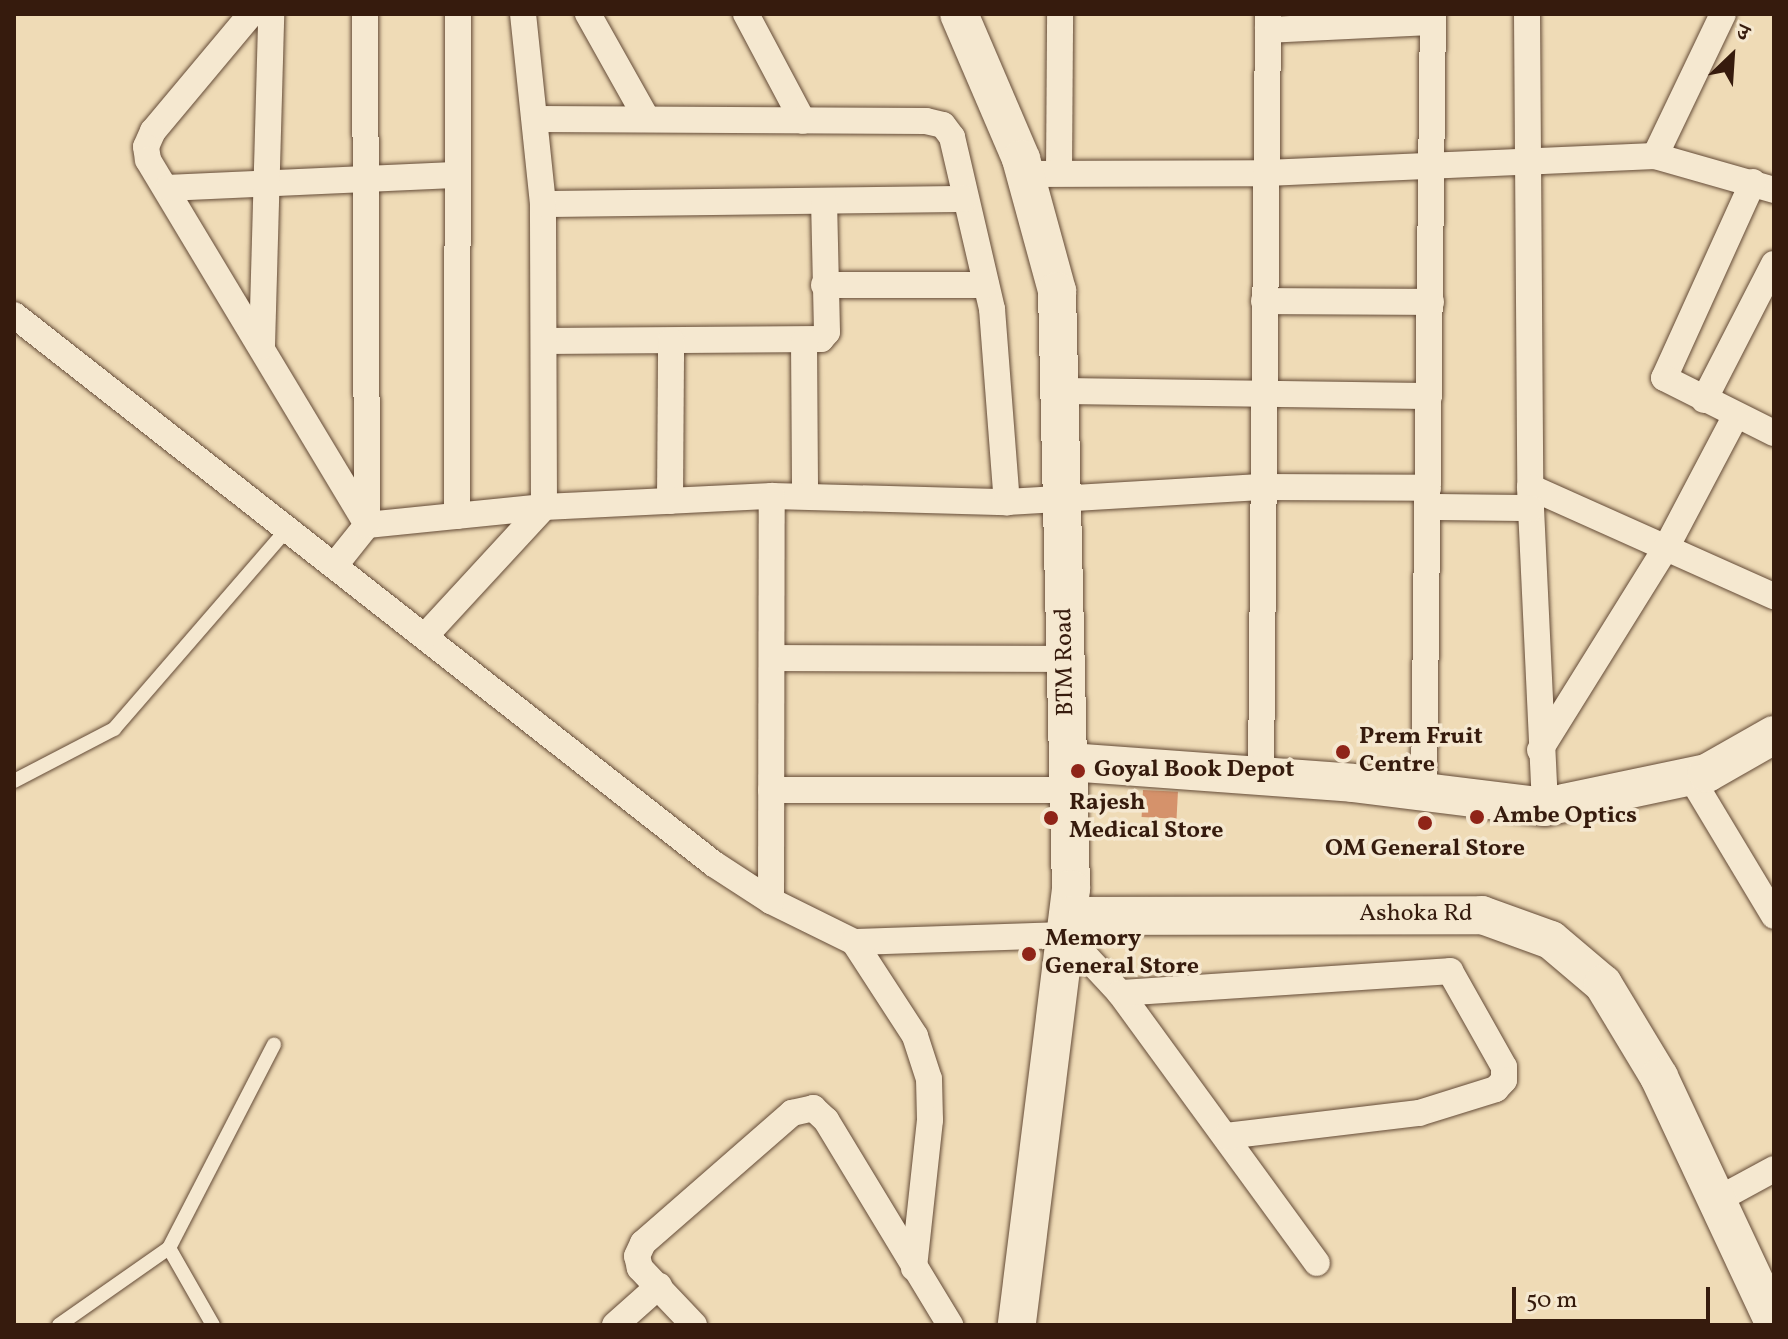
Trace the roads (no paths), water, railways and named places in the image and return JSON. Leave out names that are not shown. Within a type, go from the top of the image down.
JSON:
[{"type":"street","points":[[251,14],[153,131],[146,147],[148,160],[168,188],[367,525]]},
{"type":"street","points":[[262,347],[271,14]]},
{"type":"street","points":[[335,565],[367,525],[365,14]]},
{"type":"street","points":[[457,516],[458,14]]},
{"type":"street","points":[[426,635],[544,507],[543,204],[537,119],[523,14]]},
{"type":"street","points":[[588,14],[647,119]]},
{"type":"street","points":[[746,14],[803,121]]},
{"type":"street","name":"BTM Road","points":[[959,14],[1042,173],[1057,291],[1069,776],[1067,926],[1017,1325]]},
{"type":"street","points":[[1060,14],[1042,173],[1266,173],[1527,158],[1655,156],[1763,186],[1665,369],[1670,384],[1774,433]]},
{"type":"street","points":[[1527,14],[1530,497],[1545,807]]},
{"type":"street","points":[[1655,156],[1723,14]]},
{"type":"street","points":[[1261,776],[1261,487],[1268,22],[1433,18],[1424,791]]},
{"type":"street","points":[[537,119],[943,125],[952,137],[986,285],[1007,502]]},
{"type":"street","points":[[168,188],[458,175]]},
{"type":"street","points":[[543,204],[965,199]]},
{"type":"street","points":[[544,341],[821,339],[827,332],[824,201]]},
{"type":"street","points":[[1704,400],[1774,264]]},
{"type":"street","points":[[824,285],[986,285]]},
{"type":"street","points":[[1264,301],[1431,302]]},
{"type":"street","points":[[14,315],[426,635],[714,864],[771,901],[854,942],[1067,926],[1120,993],[1317,1263]]},
{"type":"street","points":[[670,501],[671,341]]},
{"type":"street","points":[[804,341],[805,496]]},
{"type":"street","points":[[1060,391],[1429,396]]},
{"type":"street","points":[[1540,750],[1667,546],[1736,415]]},
{"type":"street","points":[[367,525],[544,507],[772,496],[1007,502],[1261,487],[1428,497],[1530,497],[1667,546],[1774,596]]},
{"type":"street","points":[[771,901],[772,496]]},
{"type":"street","points":[[772,658],[1066,659]]},
{"type":"street","points":[[771,790],[1069,776],[1261,776],[1424,791],[1545,807],[1707,773],[1774,735]]},
{"type":"street","points":[[1690,776],[1774,916]]},
{"type":"street","name":"Ashoka Rd","points":[[1067,926],[1482,915],[1551,940],[1603,984],[1659,1077],[1774,1322]]},
{"type":"street","points":[[854,942],[915,1036],[929,1079],[930,1120],[914,1268]]},
{"type":"street","points":[[1120,993],[1450,971],[1504,1067],[1504,1080],[1496,1089],[1419,1113],[1226,1136]]},
{"type":"street","points":[[694,1325],[640,1268],[637,1256],[643,1243],[804,1108],[813,1108],[826,1120],[950,1325]]},
{"type":"street","points":[[1715,1201],[1774,1169]]},
{"type":"street","points":[[615,1325],[659,1286]]},
{"type":"lane","points":[[14,781],[114,729],[287,529]]},
{"type":"lane","points":[[59,1325],[169,1248],[274,1045]]},
{"type":"lane","points":[[169,1248],[213,1325]]},
{"type":"place","name":"Prem Fruit Centre","points":[[1343,752]]},
{"type":"place","name":"Goyal Book Depot","points":[[1078,771]]},
{"type":"place","name":"Ambe Optics","points":[[1477,817]]},
{"type":"place","name":"Rajesh Medical Store","points":[[1051,818]]},
{"type":"place","name":"OM General Store","points":[[1425,823]]},
{"type":"place","name":"Memory General Store","points":[[1029,954]]}]
